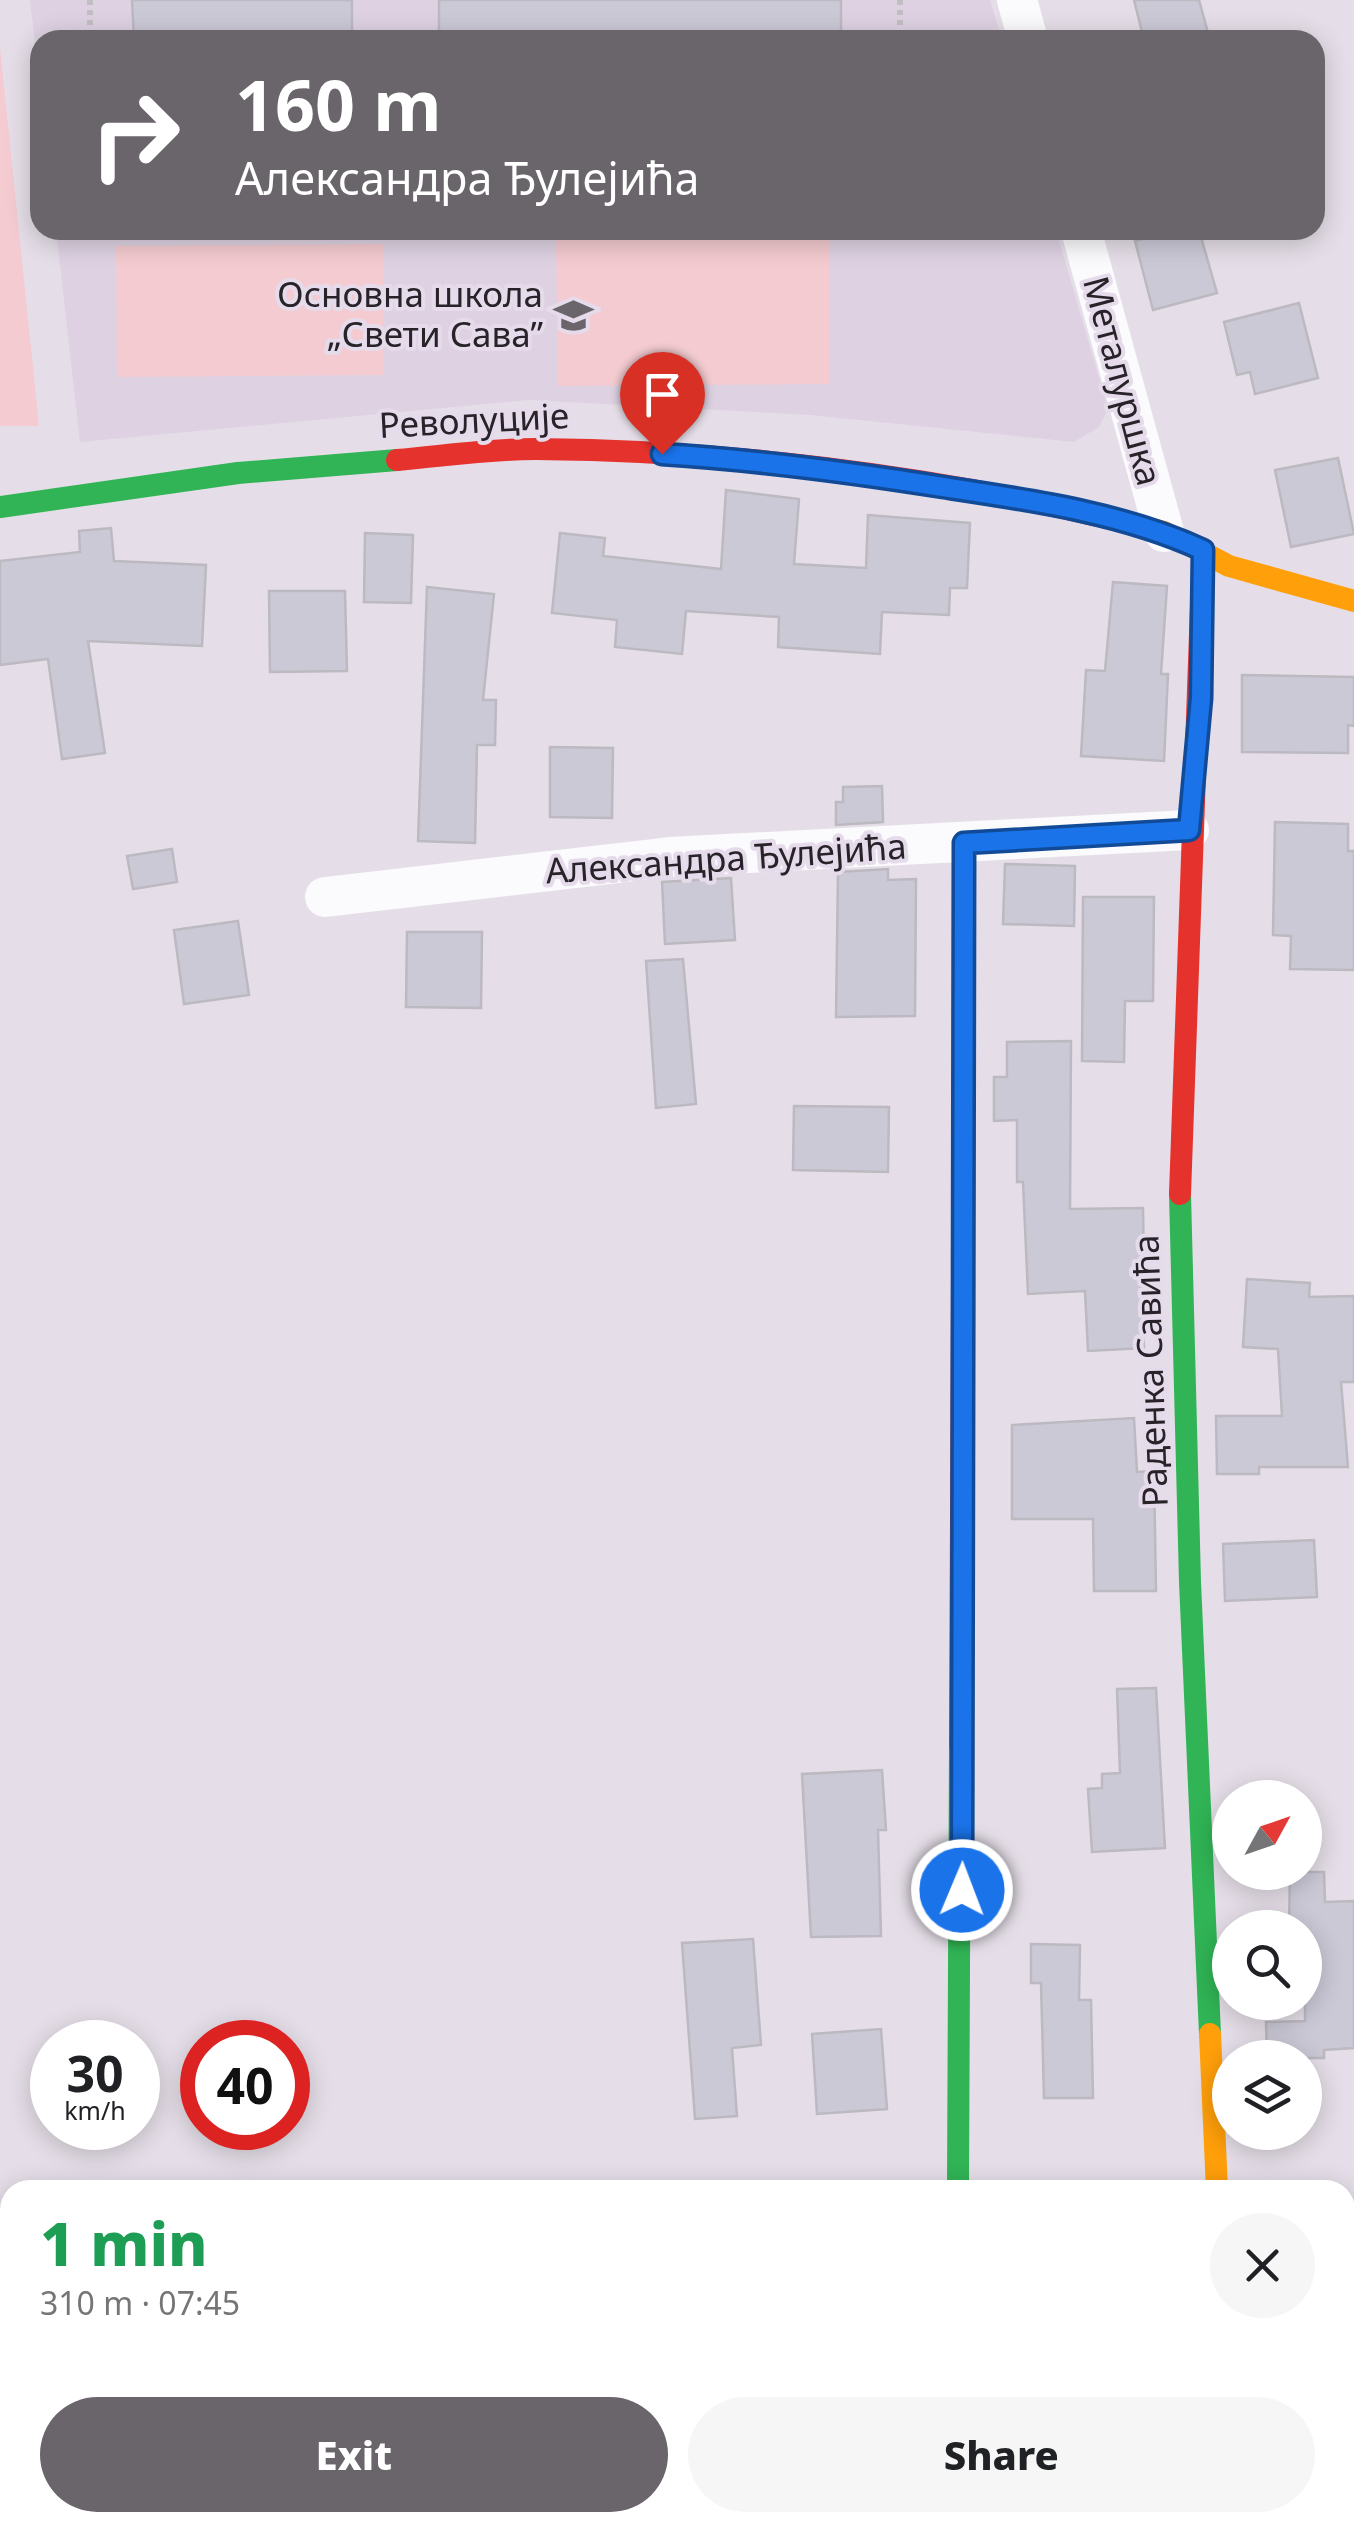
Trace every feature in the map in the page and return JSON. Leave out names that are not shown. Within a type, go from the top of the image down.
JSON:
[{"type":"street","points":[[1017,0],[1025,30]]},
{"type":"street","name":"Металуршка","points":[[1084,240],[1164,532]]},
{"type":"street","name":"Револуције","points":[[0,507],[238,473],[551,449],[718,457],[837,470],[1026,500],[1164,532],[1262,578],[1354,601]]},
{"type":"street","name":"Раденка Савића","points":[[1203,550],[1201,698],[1189,830],[1180,1216],[1218,2180]]},
{"type":"street","name":"Александра Ђулејића","points":[[324,898],[670,857],[1189,830]]},
{"type":"street","points":[[958,2180],[964,843]]},
{"type":"path","points":[[90,0],[90,30]]},
{"type":"path","points":[[900,0],[900,30]]},
{"type":"shaded area","points":[[30,0],[990,0],[999,30],[33,30]]},
{"type":"shaded area","points":[[0,47],[39,426],[0,426]]},
{"type":"shaded area","name":"Основна школа „Свети Сава”","points":[[57,240],[1059,240],[1108,409],[1099,427],[1074,442],[810,415],[528,400],[80,442]]},
{"type":"shaded area","points":[[556,240],[829,240],[830,384],[558,386]]},
{"type":"shaded area","points":[[383,244],[384,375],[117,377],[116,246]]},
{"type":"building","points":[[132,0],[352,0],[352,30],[134,30]]},
{"type":"building","points":[[439,0],[841,0],[841,30],[439,30]]},
{"type":"building","points":[[1134,0],[1199,0],[1207,30],[1142,30]]},
{"type":"building","points":[[1202,240],[1217,293],[1153,310],[1135,241]]},
{"type":"building","points":[[1299,303],[1318,378],[1255,394],[1250,372],[1237,375],[1224,322]]},
{"type":"building","points":[[1338,458],[1354,534],[1291,547],[1275,470]]},
{"type":"building","points":[[726,490],[799,499],[794,564],[866,568],[868,515],[970,523],[967,588],[950,588],[949,615],[882,612],[880,654],[778,647],[779,617],[686,611],[682,654],[615,647],[617,620],[552,613],[560,533],[605,538],[603,556],[721,569]]},
{"type":"building","points":[[111,528],[114,561],[206,565],[202,646],[88,641],[105,753],[62,759],[48,659],[0,665],[0,561],[80,552],[79,531]]},
{"type":"building","points":[[365,533],[413,535],[411,603],[364,602]]},
{"type":"building","points":[[1113,582],[1167,586],[1161,674],[1168,674],[1164,761],[1081,756],[1086,670],[1105,671]]},
{"type":"building","points":[[427,587],[494,594],[483,700],[496,700],[495,745],[477,745],[475,843],[418,841]]},
{"type":"building","points":[[269,591],[345,591],[347,671],[270,672]]},
{"type":"building","points":[[1242,675],[1354,677],[1354,726],[1348,725],[1348,753],[1242,752]]},
{"type":"building","points":[[550,747],[613,748],[612,818],[550,817]]},
{"type":"building","points":[[882,786],[883,822],[836,825],[836,802],[843,802],[843,787]]},
{"type":"building","points":[[1275,822],[1348,824],[1348,851],[1354,851],[1354,970],[1290,969],[1291,936],[1273,935]]},
{"type":"building","points":[[172,849],[177,882],[133,889],[127,856]]},
{"type":"building","points":[[1005,864],[1075,866],[1074,926],[1003,924]]},
{"type":"building","points":[[888,869],[888,880],[916,879],[915,1016],[836,1017],[838,872]]},
{"type":"building","points":[[731,878],[735,940],[665,944],[662,882]]},
{"type":"building","points":[[1083,897],[1154,897],[1153,1001],[1125,1001],[1124,1062],[1082,1061]]},
{"type":"building","points":[[238,921],[249,995],[184,1004],[174,930]]},
{"type":"building","points":[[407,932],[482,932],[481,1008],[406,1007]]},
{"type":"building","points":[[683,959],[696,1104],[656,1108],[646,961]]},
{"type":"building","points":[[1071,1041],[1070,1209],[1143,1208],[1144,1266],[1140,1266],[1144,1348],[1088,1351],[1085,1291],[1028,1294],[1023,1182],[1017,1182],[1017,1120],[994,1121],[994,1077],[1007,1077],[1007,1042]]},
{"type":"building","points":[[794,1106],[889,1107],[888,1172],[793,1170]]},
{"type":"building","points":[[1247,1279],[1310,1283],[1309,1297],[1354,1296],[1354,1382],[1341,1382],[1348,1467],[1259,1467],[1259,1474],[1217,1474],[1216,1416],[1282,1416],[1278,1349],[1243,1347]]},
{"type":"building","points":[[1134,1418],[1137,1472],[1154,1471],[1156,1591],[1094,1591],[1093,1519],[1012,1519],[1012,1425]]},
{"type":"building","points":[[1314,1540],[1317,1597],[1225,1601],[1223,1544]]},
{"type":"building","points":[[1156,1688],[1165,1848],[1092,1852],[1088,1789],[1102,1788],[1102,1774],[1120,1773],[1117,1689]]},
{"type":"building","points":[[882,1770],[886,1830],[878,1830],[881,1936],[811,1937],[802,1774]]},
{"type":"building","points":[[1322,1872],[1325,1902],[1354,1901],[1354,2048],[1324,2050],[1322,2058],[1322,2040],[1266,2040],[1266,2022],[1322,2020],[1322,1910],[1289,1910],[1290,1890],[1322,1890]]},
{"type":"building","points":[[753,1939],[761,2045],[732,2048],[737,2116],[695,2119],[682,1943]]},
{"type":"building","points":[[1031,1944],[1080,1945],[1079,2000],[1091,2000],[1093,2098],[1044,2098],[1041,1983],[1031,1983]]},
{"type":"building","points":[[881,2029],[887,2109],[817,2114],[812,2034]]},
{"type":"traffic: fast","points":[[0,507],[238,473],[397,460]]},
{"type":"traffic: fast","points":[[1180,1194],[1190,1582],[1210,2034]]},
{"type":"traffic: fast","points":[[958,2180],[960,1745]]},
{"type":"traffic: slow","points":[[1111,519],[1164,532],[1229,566],[1354,601]]},
{"type":"traffic: slow","points":[[1210,2034],[1217,2180]]},
{"type":"traffic: jam","points":[[397,460],[535,449],[752,460],[898,478],[1111,519]]},
{"type":"traffic: jam","points":[[1180,1194],[1203,550]]},
{"type":"traffic: jam","points":[[960,1745],[964,843]]},
{"type":"place","name":"Основна школа „Свети Сава”","points":[[573,315]]},
{"type":"route","points":[[662,454],[837,470],[1026,500],[1164,532],[1203,550],[1201,698],[1189,830],[964,843],[962,1890]]}]
